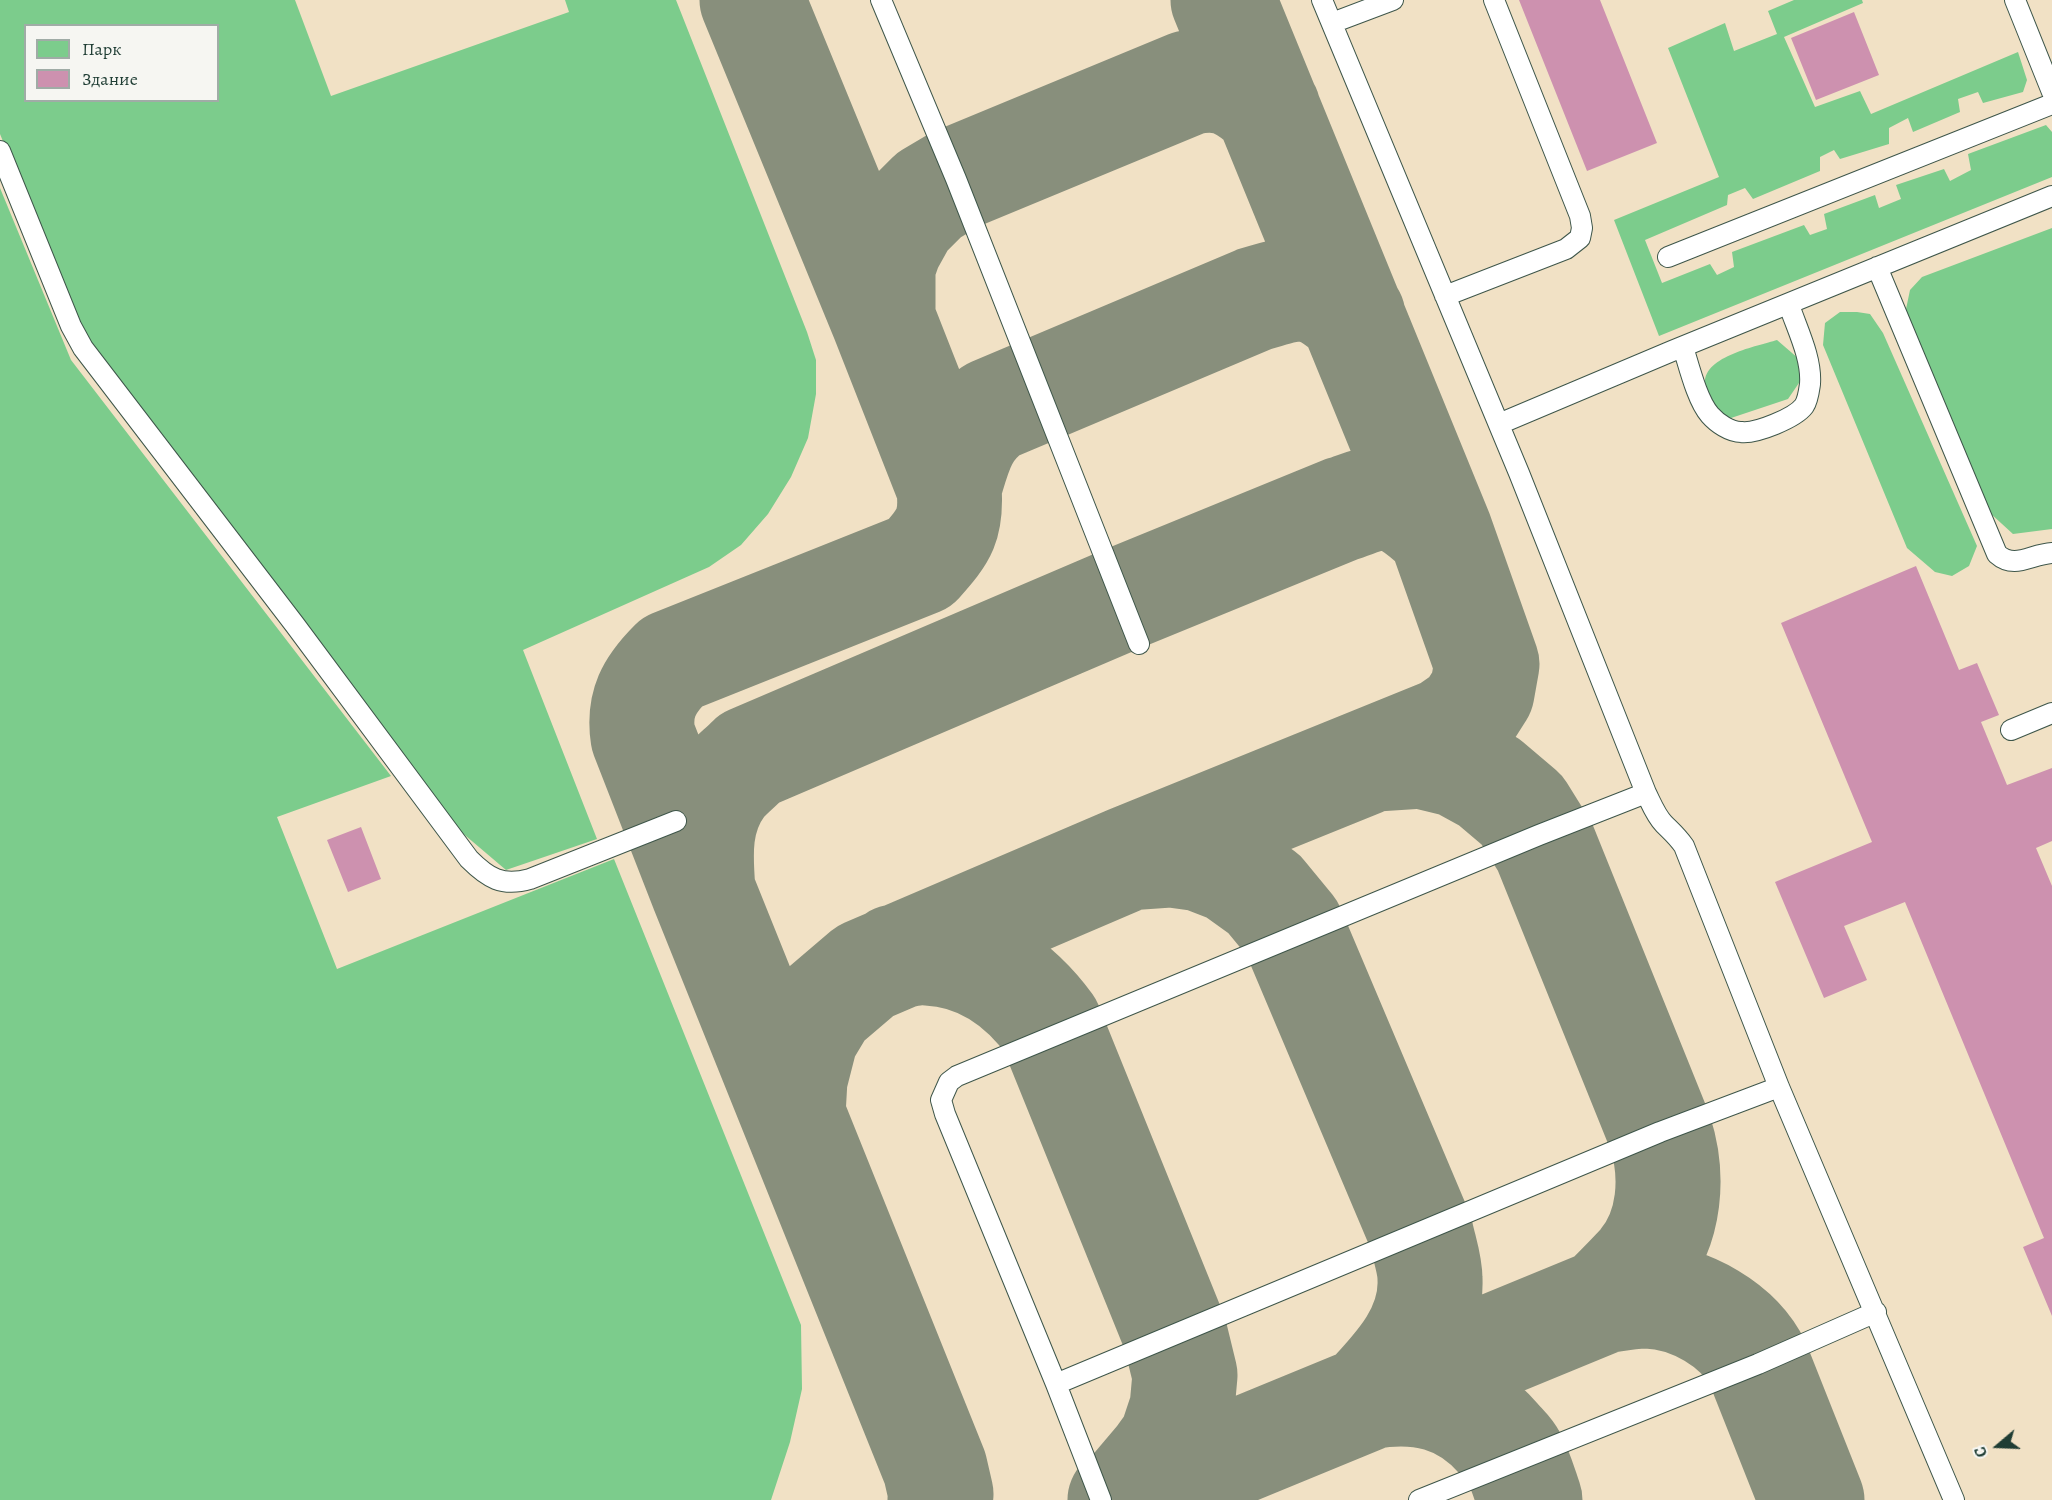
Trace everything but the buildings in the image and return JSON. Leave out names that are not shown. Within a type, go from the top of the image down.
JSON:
[{"type":"lane","points":[[881,0],[969,212],[1139,644]]},
{"type":"lane","points":[[1322,0],[1499,424],[1646,793],[1664,824],[1674,831],[1684,846],[1779,1087],[1954,1500]]},
{"type":"lane","points":[[1332,23],[1393,0]]},
{"type":"lane","points":[[1446,296],[1566,249],[1580,238],[1582,228],[1580,216],[1494,0]]},
{"type":"lane","points":[[2015,0],[2052,92]]},
{"type":"lane","points":[[1668,257],[2052,104]]},
{"type":"lane","points":[[0,151],[82,348],[296,625],[469,859],[480,870],[498,880],[514,883],[530,879],[676,821]]},
{"type":"lane","points":[[1499,424],[2052,196]]},
{"type":"lane","points":[[1877,267],[1997,554],[2005,561],[2013,562],[2052,553]]},
{"type":"lane","points":[[1683,347],[1700,397],[1709,414],[1727,428],[1741,432],[1755,431],[1791,417],[1803,407],[1810,382],[1808,361],[1789,305]]},
{"type":"lane","points":[[2011,730],[2052,713]]},
{"type":"lane","points":[[1101,1500],[945,1114],[941,1100],[949,1082],[957,1076],[1539,835],[1646,793]]},
{"type":"lane","points":[[1056,1384],[1660,1132],[1779,1087]]},
{"type":"lane","points":[[1419,1500],[1758,1364],[1876,1312]]},
{"type":"green space","points":[[0,0],[295,0],[331,96],[569,12],[565,0],[676,0],[807,332],[816,360],[816,394],[808,438],[791,477],[768,514],[741,545],[709,567],[523,650],[597,839],[506,870],[453,825],[80,331],[0,134]]},
{"type":"green space","points":[[1794,0],[1862,0],[1863,3],[1784,37],[1815,107],[1860,91],[1871,114],[2018,52],[2027,80],[2023,92],[1983,103],[1978,92],[1958,99],[1960,112],[1913,132],[1908,118],[1889,128],[1889,144],[1840,159],[1834,150],[1820,157],[1820,171],[1753,199],[1745,188],[1728,195],[1727,205],[1645,240],[1662,283],[1710,264],[1717,275],[1734,267],[1732,252],[1804,225],[1810,235],[1827,229],[1824,214],[1875,195],[1879,208],[1901,199],[1896,185],[1944,169],[1950,181],[1971,170],[1968,154],[2046,125],[2052,132],[2052,177],[1659,336],[1614,220],[1719,177],[1668,48],[1725,23],[1734,51],[1777,34],[1768,11]]},
{"type":"green space","points":[[0,188],[71,360],[391,776],[277,817],[337,969],[614,859],[801,1325],[802,1389],[790,1442],[771,1500],[0,1500]]},
{"type":"green space","points":[[2052,228],[2052,529],[2013,534],[1990,513],[1905,314],[1910,290],[1922,277]]},
{"type":"green space","points":[[1840,312],[1870,314],[1883,333],[1977,546],[1969,566],[1952,576],[1935,572],[1907,548],[1823,345],[1825,323]]},
{"type":"green space","points":[[1777,340],[1799,359],[1801,380],[1788,399],[1731,418],[1713,410],[1705,383],[1707,374],[1713,366],[1722,359],[1746,349]]},
{"type":"taxiway","points":[[752,0],[883,319],[949,487],[948,520],[936,545],[920,563],[672,662],[651,687],[647,696],[642,715],[643,737],[935,1468],[941,1494],[940,1500]]},
{"type":"taxiway","points":[[793,1114],[795,1079],[806,1036],[824,1006],[865,971],[1129,858],[1445,730],[1468,714],[1482,692],[1487,664],[1440,531],[1223,0]]},
{"type":"taxiway","points":[[883,319],[883,266],[890,246],[905,219],[929,195],[956,179],[1188,83],[1222,81],[1240,88],[1268,109]]},
{"type":"taxiway","points":[[949,487],[959,454],[968,435],[974,426],[992,410],[1255,299],[1272,294],[1297,289],[1318,292],[1353,316]]},
{"type":"taxiway","points":[[703,891],[701,849],[709,809],[723,784],[750,758],[1122,599],[1365,501],[1379,498],[1396,500],[1412,508],[1440,531]]},
{"type":"taxiway","points":[[1375,759],[1421,756],[1458,765],[1489,782],[1522,810],[1545,847],[1660,1132],[1667,1166],[1667,1201],[1658,1234],[1640,1264],[1604,1301]]},
{"type":"taxiway","points":[[1129,858],[1172,855],[1201,859],[1232,871],[1264,894],[1292,928],[1421,1233],[1429,1268],[1429,1297],[1426,1313],[1419,1329],[1402,1358],[1368,1397]]},
{"type":"taxiway","points":[[895,957],[927,953],[964,959],[981,966],[1012,985],[1026,997],[1050,1025],[1175,1334],[1185,1375],[1182,1408],[1171,1441],[1125,1498]]},
{"type":"taxiway","points":[[1120,1500],[1604,1301],[1646,1296],[1663,1298],[1696,1308],[1726,1326],[1750,1350],[1758,1364],[1812,1500]]},
{"type":"taxiway","points":[[1368,1397],[1422,1395],[1439,1399],[1470,1413],[1484,1424],[1512,1454],[1521,1472],[1530,1500]]}]
